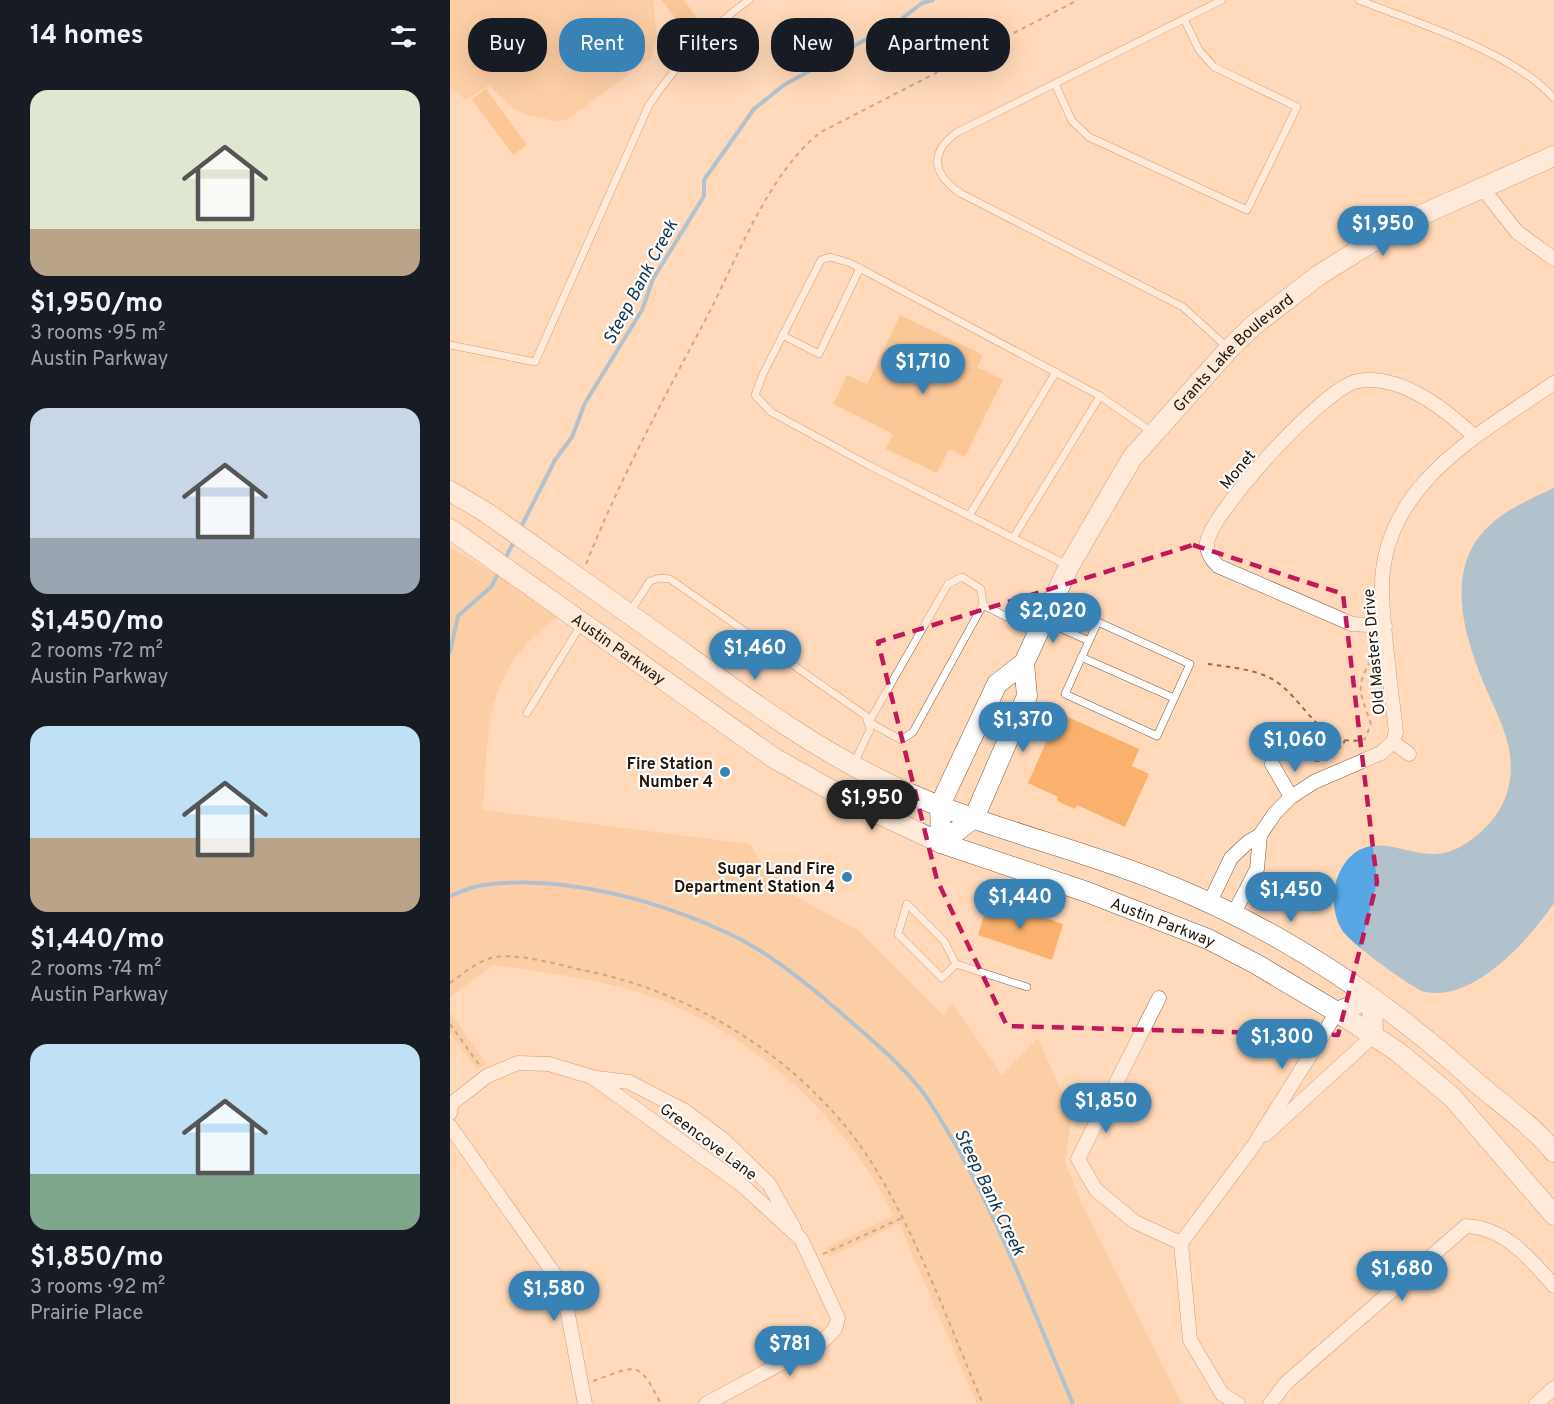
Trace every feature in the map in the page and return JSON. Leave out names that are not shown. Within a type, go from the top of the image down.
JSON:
[{"type":"main road","name":"Grants Lake Boulevard","points":[[941,843],[974,818],[1027,696],[1024,663],[1040,626],[1069,566],[1132,458],[1154,433],[1229,349],[1254,325],[1318,275],[1401,224],[1554,156]]},
{"type":"main road","name":"Austin Parkway","points":[[450,490],[487,513],[763,710],[853,766],[974,818],[1154,879],[1234,913],[1297,948],[1372,998],[1437,1047],[1554,1152]]},
{"type":"main road","name":"Austin Parkway","points":[[450,529],[584,621],[774,758],[847,799],[941,843],[1179,927],[1256,964],[1337,1012],[1373,1036],[1452,1097],[1554,1215]]},
{"type":"main road","name":"Grants Lake Boulevard","points":[[941,843],[940,805],[997,684],[1024,663]]},
{"type":"main road","points":[[1337,1012],[1372,998],[1373,1036]]},
{"type":"street","points":[[1483,189],[1517,232],[1554,259]]},
{"type":"street","name":"Monet","points":[[1385,626],[1352,624],[1218,566],[1211,558],[1207,548],[1213,526],[1246,481],[1280,445],[1333,394],[1357,381],[1374,380],[1427,399],[1451,415],[1475,437]]},
{"type":"street","name":"Old Masters Drive","points":[[1393,742],[1395,732],[1382,594],[1385,564],[1400,518],[1412,495],[1424,480],[1475,437],[1554,383]]},
{"type":"street","points":[[1234,913],[1257,869],[1260,836],[1275,813],[1291,797],[1314,782],[1381,753],[1393,742],[1409,754]]},
{"type":"street","points":[[1272,764],[1291,797]]},
{"type":"street","points":[[1210,902],[1231,858],[1247,843],[1260,836]]},
{"type":"street","points":[[1159,998],[1090,1131],[1078,1159],[1096,1190],[1135,1222],[1181,1243]]},
{"type":"street","points":[[1238,1404],[1222,1394],[1190,1340],[1181,1243],[1254,1145],[1337,1012]]},
{"type":"street","points":[[1254,1145],[1373,1036]]},
{"type":"street","name":"Greencove Lane","points":[[450,1113],[452,1104],[487,1076],[518,1063],[549,1064],[592,1077],[629,1082],[685,1111],[724,1140],[769,1184],[801,1239],[838,1318],[835,1329],[824,1340],[706,1404]]},
{"type":"street","name":"Greencove Lane","points":[[592,1077],[742,1185],[801,1239]]},
{"type":"street","points":[[450,1126],[557,1278],[565,1299],[585,1404]]},
{"type":"street","points":[[1270,1404],[1286,1383],[1466,1226],[1482,1227],[1521,1248],[1554,1286]]},
{"type":"street","points":[[1536,1404],[1554,1388]]},
{"type":"lane","points":[[450,345],[535,362],[650,105],[671,72],[711,30],[749,0]]},
{"type":"lane","points":[[1222,0],[949,138],[938,156],[939,173],[946,184],[1183,307],[1229,349]]},
{"type":"lane","points":[[1359,0],[1509,63],[1534,79],[1554,98]]},
{"type":"lane","points":[[1055,84],[1072,121],[1089,137],[1247,210],[1297,107],[1214,67],[1199,50],[1184,19]]},
{"type":"lane","points":[[1069,566],[771,412],[755,395],[762,374],[821,260],[830,257],[860,268],[1100,396],[1154,433]]},
{"type":"lane","points":[[782,335],[819,354],[860,268]]},
{"type":"lane","points":[[969,516],[1056,372]]},
{"type":"lane","points":[[1013,538],[1100,396]]},
{"type":"lane","points":[[962,577],[981,590],[983,605],[913,732],[901,740],[869,722],[948,584],[962,577]]},
{"type":"lane","points":[[629,614],[650,581],[660,578],[670,579],[866,716],[870,730],[853,766]]},
{"type":"lane","points":[[983,605],[1040,626],[1089,640]]},
{"type":"lane","points":[[527,713],[584,621]]},
{"type":"lane","points":[[1098,622],[1190,664],[1157,736],[1065,694],[1082,657],[1098,622]]},
{"type":"lane","points":[[1082,657],[1174,698]]},
{"type":"lane","points":[[956,964],[942,978],[898,934],[907,904],[944,941],[956,964],[1027,987]]},
{"type":"path","points":[[584,569],[623,477],[763,208],[802,146],[821,132],[1078,0]]},
{"type":"path","points":[[1208,664],[1272,679],[1284,687],[1318,724],[1345,741],[1365,740],[1371,724],[1359,693],[1360,681],[1375,652]]},
{"type":"path","points":[[1287,738],[1311,759],[1321,761],[1330,759],[1345,741]]},
{"type":"path","points":[[450,983],[490,958],[538,961],[610,976],[646,988],[729,1026],[780,1063],[814,1092],[845,1126],[874,1167],[902,1218],[983,1404]]},
{"type":"path","points":[[450,1024],[487,1076]]},
{"type":"path","points":[[810,1260],[902,1218]]},
{"type":"path","points":[[582,1385],[634,1368],[646,1375],[661,1404]]},
{"type":"highlighted area","points":[[1193,545],[1343,594],[1377,882],[1338,1035],[1007,1026],[937,880],[878,642]]},
{"type":"shaded area","points":[[450,0],[653,0],[657,36],[651,58],[645,62],[645,18],[559,18],[559,72],[632,72],[567,120],[555,121],[524,114],[510,107],[489,85],[466,100],[450,86]]},
{"type":"shaded area","points":[[450,547],[562,614],[536,634],[517,655],[504,677],[495,700],[490,724],[483,810],[750,844],[775,885],[859,931],[943,1015],[953,1004],[1002,1075],[1038,1038],[1072,1115],[1065,1163],[1083,1206],[1182,1404],[977,1404],[899,1224],[829,1257],[825,1248],[893,1216],[869,1172],[849,1144],[803,1093],[777,1069],[720,1029],[658,999],[618,986],[493,965],[450,997]]},
{"type":"shaded area","points":[[450,1012],[486,1064],[477,1069],[450,1033]]},
{"type":"water","points":[[1554,488],[1554,903],[1523,942],[1482,978],[1452,991],[1425,992],[1381,964],[1342,930],[1334,908],[1336,882],[1344,864],[1359,850],[1379,846],[1435,854],[1449,852],[1478,835],[1500,809],[1506,797],[1511,772],[1509,748],[1472,651],[1462,606],[1462,583],[1466,562],[1476,542],[1491,524],[1513,508]]},
{"type":"building","points":[[662,0],[684,0],[697,18],[675,18]]},
{"type":"building","points":[[486,89],[527,145],[513,155],[472,99]]},
{"type":"building","points":[[900,315],[983,355],[977,367],[1003,380],[965,457],[949,449],[937,473],[886,449],[893,434],[833,404],[847,375],[867,384]]},
{"type":"building","points":[[1059,713],[1139,749],[1132,766],[1149,774],[1125,827],[1077,805],[1075,809],[1057,801],[1058,797],[1028,783]]},
{"type":"building","points":[[989,899],[1063,924],[1052,960],[978,935]]},
{"type":"waterway","name":"Steep Bank Creek","points":[[520,529],[555,460],[572,437],[585,403],[642,310],[653,279],[704,196],[704,180],[754,109],[784,85],[899,21],[922,3],[933,0]]},
{"type":"waterway","name":"Steep Bank Creek","points":[[504,561],[514,541]]},
{"type":"waterway","name":"Steep Bank Creek","points":[[450,652],[458,616],[491,587],[500,570]]},
{"type":"waterway","name":"Steep Bank Creek","points":[[450,896],[480,886],[515,883],[581,887],[614,894],[679,913],[738,938],[785,967],[815,991],[894,1061],[927,1098],[970,1171],[989,1209],[1073,1404]]},
{"type":"place","name":"Fire Station Number 4","points":[[725,772]]},
{"type":"place","name":"Sugar Land Fire Department Station 4","points":[[847,877]]}]
